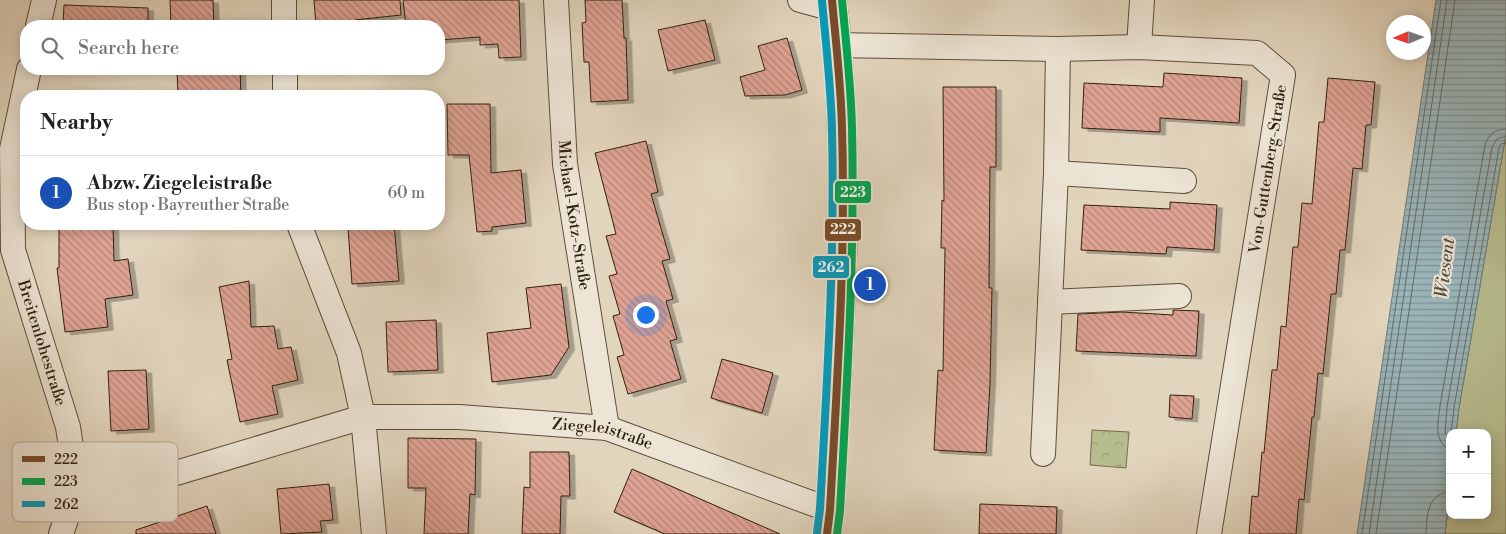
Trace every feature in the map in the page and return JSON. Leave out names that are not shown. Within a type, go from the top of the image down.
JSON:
[{"type":"main road","points":[[828,522],[842,286],[842,140],[833,4]]},
{"type":"street","points":[[39,20],[44,0]]},
{"type":"street","points":[[284,0],[284,20]]},
{"type":"street","name":"Michael-Kotz-Straße","points":[[556,0],[565,164],[607,428]]},
{"type":"street","points":[[800,0],[833,4]]},
{"type":"street","points":[[1139,46],[1142,0]]},
{"type":"street","name":"Von-Guttenberg-Straße","points":[[836,45],[1058,49],[1139,46],[1258,53],[1283,75],[1209,534]]},
{"type":"street","points":[[1043,454],[1056,173],[1058,49]]},
{"type":"street","name":"Breitenlohestraße","points":[[23,90],[27,75]]},
{"type":"street","points":[[285,75],[285,90]]},
{"type":"street","name":"Breitenlohestraße","points":[[20,100],[6,149],[12,250],[68,427],[70,442]]},
{"type":"street","points":[[1056,173],[1184,181]]},
{"type":"street","points":[[301,230],[348,353],[363,417],[374,534]]},
{"type":"street","points":[[1050,302],[1179,296]]},
{"type":"street","name":"Ziegeleistraße","points":[[178,472],[363,417],[459,418],[607,428],[828,522]]},
{"type":"street","name":"Breitenlohestraße","points":[[61,534],[65,522]]},
{"type":"green space","points":[[1506,134],[1506,534],[1445,534],[1447,519],[1491,519],[1491,429],[1456,429]]},
{"type":"green space","points":[[1092,430],[1129,432],[1126,468],[1090,465]]},
{"type":"water","name":"Wiesent","points":[[1436,0],[1506,0],[1506,134],[1456,429],[1446,429],[1447,519],[1445,534],[1357,534],[1427,60],[1431,60],[1431,34]]},
{"type":"building","points":[[170,0],[213,0],[214,20],[171,20]]},
{"type":"building","points":[[314,0],[400,0],[401,15],[355,20],[316,20]]},
{"type":"building","points":[[403,0],[519,0],[521,57],[499,58],[498,44],[480,45],[480,37],[445,40],[445,20],[405,20]]},
{"type":"building","points":[[585,0],[622,0],[624,38],[626,38],[628,100],[591,102],[589,62],[584,62],[582,23],[586,22]]},
{"type":"building","points":[[64,5],[148,8],[148,20],[63,20]]},
{"type":"building","points":[[705,20],[715,60],[668,71],[658,30]]},
{"type":"building","points":[[787,38],[802,90],[785,95],[745,96],[740,77],[765,70],[758,46]]},
{"type":"building","points":[[1164,73],[1242,78],[1239,123],[1160,118],[1160,132],[1082,128],[1084,83],[1163,87]]},
{"type":"building","points":[[177,75],[240,75],[241,90],[178,90]]},
{"type":"building","points":[[1328,78],[1375,82],[1371,125],[1366,125],[1362,169],[1353,168],[1345,250],[1340,250],[1336,294],[1331,294],[1323,374],[1318,373],[1304,500],[1299,499],[1296,534],[1249,534],[1252,496],[1258,497],[1272,370],[1277,370],[1281,326],[1286,327],[1293,247],[1298,247],[1302,203],[1312,204],[1319,122],[1324,122]]},
{"type":"building","points":[[943,87],[996,87],[996,167],[990,167],[989,288],[992,288],[986,453],[934,450],[938,370],[943,371],[945,248],[941,248],[942,200],[944,201]]},
{"type":"building","points":[[447,104],[490,104],[491,173],[521,170],[526,223],[492,227],[492,231],[477,232],[469,155],[448,155]]},
{"type":"building","points":[[646,141],[658,192],[651,194],[670,259],[662,261],[673,299],[666,301],[677,339],[670,341],[681,379],[628,394],[617,357],[624,355],[613,316],[620,314],[609,276],[617,274],[606,236],[616,234],[595,153]]},
{"type":"building","points":[[1170,202],[1217,205],[1214,250],[1167,247],[1166,254],[1081,250],[1084,205],[1170,209]]},
{"type":"building","points":[[59,230],[113,230],[114,261],[128,259],[133,295],[105,299],[108,327],[65,332],[57,268],[59,268]]},
{"type":"building","points":[[348,230],[395,230],[399,281],[352,284]]},
{"type":"building","points":[[249,281],[251,327],[274,326],[278,349],[291,347],[298,380],[272,386],[278,414],[240,422],[227,360],[232,359],[219,287]]},
{"type":"building","points":[[561,284],[569,347],[551,375],[492,382],[487,333],[531,328],[526,288]]},
{"type":"building","points":[[1173,310],[1199,311],[1196,356],[1076,351],[1078,314],[1122,312],[1173,315]]},
{"type":"building","points":[[436,320],[438,370],[388,372],[386,322]]},
{"type":"building","points":[[722,359],[773,373],[762,413],[711,398]]},
{"type":"building","points":[[146,370],[149,429],[111,431],[108,371]]},
{"type":"building","points":[[1170,395],[1194,396],[1192,419],[1169,417]]},
{"type":"building","points":[[408,438],[476,439],[475,495],[470,494],[468,534],[424,534],[426,488],[408,488]]},
{"type":"building","points":[[530,452],[569,452],[570,496],[561,496],[560,534],[522,534],[524,487],[530,488]]},
{"type":"building","points":[[632,469],[780,534],[665,534],[614,512]]},
{"type":"building","points":[[329,484],[333,520],[320,521],[322,532],[281,534],[277,489]]},
{"type":"building","points":[[980,504],[1057,507],[1056,534],[979,534]]},
{"type":"building","points":[[207,506],[216,534],[136,534],[136,530],[160,522],[178,522],[178,516]]},
{"type":"transit line","name":"222","points":[[827,534],[838,367],[843,224],[841,112],[832,0]]},
{"type":"transit line","name":"223","points":[[837,534],[848,367],[853,176],[851,112],[842,0]]},
{"type":"transit line","name":"262","points":[[817,533],[828,367],[833,177],[831,114],[822,1]]},
{"type":"place","name":"Abzw. Ziegeleistraße","points":[[870,285]]}]
